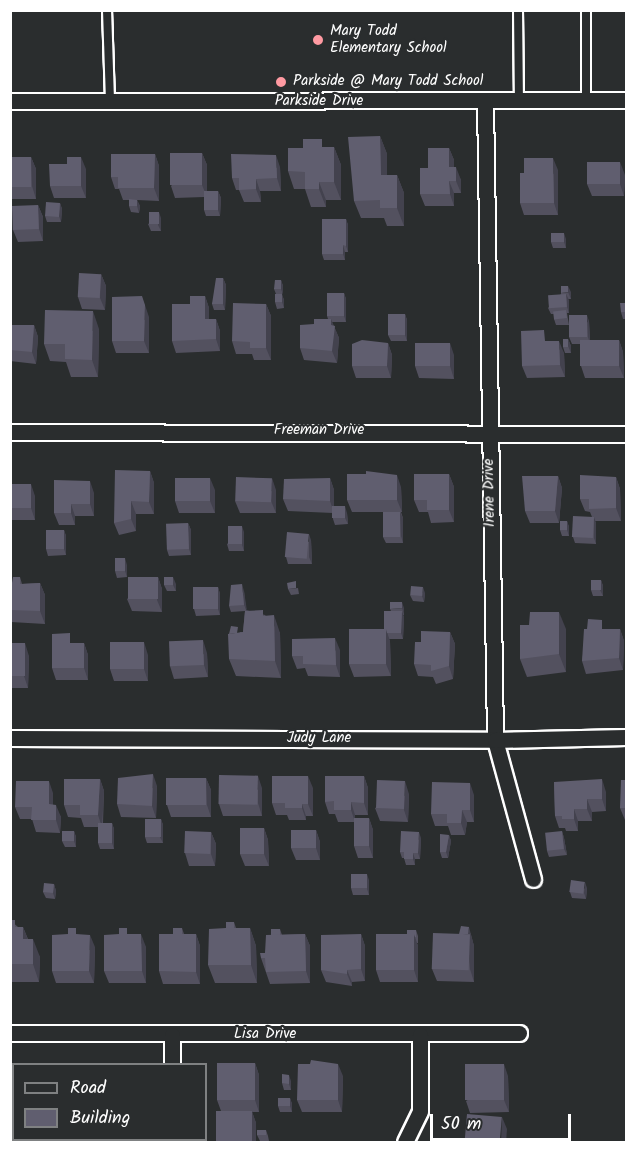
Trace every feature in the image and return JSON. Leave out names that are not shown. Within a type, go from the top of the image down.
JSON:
[{"type":"street","name":"Parkside Drive","points":[[10,101],[627,99]]},
{"type":"street","name":"Irene Drive","points":[[485,101],[495,740],[533,879]]},
{"type":"street","name":"Freeman Drive","points":[[10,432],[489,431],[627,434]]},
{"type":"street","name":"Judy Lane","points":[[10,738],[495,740],[627,737]]},
{"type":"street","name":"Lisa Drive","points":[[10,1033],[420,1035],[519,1033]]},
{"type":"street","points":[[172,1035],[172,1063]]},
{"type":"street","points":[[405,1143],[420,1111],[420,1035]]},
{"type":"lane","points":[[107,10],[110,102]]},
{"type":"lane","points":[[518,10],[519,101]]},
{"type":"lane","points":[[586,10],[586,100]]},
{"type":"building","points":[[380,136],[381,175],[397,175],[397,208],[380,208],[380,200],[354,201],[348,137]]},
{"type":"building","points":[[303,139],[322,139],[322,147],[334,147],[334,182],[319,182],[319,189],[305,189],[305,172],[288,171],[288,148],[303,148]]},
{"type":"building","points":[[428,148],[449,148],[449,167],[456,167],[456,181],[449,181],[450,194],[420,194],[420,168],[428,168]]},
{"type":"building","points":[[170,153],[202,153],[202,185],[170,185]]},
{"type":"building","points":[[111,154],[155,154],[154,188],[118,188],[118,177],[111,177]]},
{"type":"building","points":[[231,154],[276,155],[277,178],[256,179],[256,189],[239,190],[239,178],[232,178]]},
{"type":"building","points":[[10,157],[31,157],[31,187],[10,187]]},
{"type":"building","points":[[67,157],[81,157],[81,186],[50,186],[49,164],[67,164]]},
{"type":"building","points":[[524,158],[553,158],[554,203],[520,203],[520,173],[524,173]]},
{"type":"building","points":[[587,162],[620,162],[620,184],[587,184]]},
{"type":"building","points":[[204,191],[218,191],[218,210],[204,210]]},
{"type":"building","points":[[129,199],[137,200],[137,206],[129,206]]},
{"type":"building","points":[[46,202],[60,203],[59,217],[45,216]]},
{"type":"building","points":[[38,205],[39,229],[13,230],[12,206]]},
{"type":"building","points":[[149,212],[159,212],[159,224],[149,224]]},
{"type":"building","points":[[322,219],[346,219],[346,246],[343,245],[343,254],[322,254]]},
{"type":"building","points":[[551,233],[564,233],[564,242],[551,242]]},
{"type":"building","points":[[79,273],[101,274],[100,298],[78,297]]},
{"type":"building","points":[[216,278],[223,278],[223,304],[212,304]]},
{"type":"building","points":[[275,280],[281,280],[281,289],[274,289]]},
{"type":"building","points":[[561,286],[568,286],[568,292],[561,293]]},
{"type":"building","points":[[327,293],[344,293],[344,316],[327,316]]},
{"type":"building","points":[[275,294],[282,294],[282,302],[275,302]]},
{"type":"building","points":[[566,294],[567,307],[549,308],[548,295]]},
{"type":"building","points":[[142,296],[145,305],[144,341],[112,341],[112,297]]},
{"type":"building","points":[[190,296],[205,296],[205,319],[216,319],[216,339],[172,341],[172,304],[190,304]]},
{"type":"building","points":[[233,303],[266,304],[266,348],[250,348],[250,342],[232,341]]},
{"type":"building","points":[[620,303],[627,303],[627,312],[621,312]]},
{"type":"building","points":[[45,310],[93,311],[92,360],[65,359],[65,344],[44,344]]},
{"type":"building","points":[[566,310],[567,318],[554,320],[553,312]]},
{"type":"building","points":[[388,314],[405,314],[405,335],[388,335]]},
{"type":"building","points":[[569,315],[587,315],[587,337],[569,337]]},
{"type":"building","points":[[314,319],[331,319],[331,325],[335,326],[332,351],[300,348],[300,325],[314,324]]},
{"type":"building","points":[[10,325],[34,325],[32,352],[10,350]]},
{"type":"building","points":[[544,330],[545,341],[559,341],[560,365],[522,366],[521,331]]},
{"type":"building","points":[[563,339],[568,339],[568,347],[563,347]]},
{"type":"building","points":[[362,340],[388,343],[387,366],[352,366],[352,344]]},
{"type":"building","points":[[580,340],[619,340],[619,366],[580,366]]},
{"type":"building","points":[[415,343],[450,343],[450,366],[415,366]]},
{"type":"building","points":[[115,470],[150,471],[149,502],[131,501],[131,519],[114,523]]},
{"type":"building","points":[[366,471],[397,475],[397,500],[347,500],[347,474],[366,474]]},
{"type":"building","points":[[414,474],[449,474],[449,510],[427,510],[427,500],[414,500]]},
{"type":"building","points":[[580,475],[616,477],[616,508],[589,509],[589,499],[580,499]]},
{"type":"building","points":[[522,476],[558,476],[555,511],[525,511]]},
{"type":"building","points":[[236,477],[272,478],[271,502],[235,501]]},
{"type":"building","points":[[175,478],[210,478],[210,501],[175,501]]},
{"type":"building","points":[[330,478],[330,501],[283,499],[284,479]]},
{"type":"building","points":[[54,480],[90,481],[90,504],[71,504],[71,513],[54,513]]},
{"type":"building","points":[[10,484],[31,484],[31,508],[10,508]]},
{"type":"building","points":[[332,506],[345,506],[345,518],[332,518]]},
{"type":"building","points":[[383,512],[400,512],[400,537],[383,537]]},
{"type":"building","points":[[573,516],[594,517],[593,538],[572,537]]},
{"type":"building","points":[[560,521],[567,521],[567,530],[560,530]]},
{"type":"building","points":[[188,523],[189,549],[167,550],[166,524]]},
{"type":"building","points":[[228,526],[242,526],[242,544],[228,544]]},
{"type":"building","points":[[46,530],[64,530],[64,549],[46,549]]},
{"type":"building","points":[[287,532],[309,534],[307,559],[285,557]]},
{"type":"building","points":[[115,558],[125,558],[125,571],[115,571]]},
{"type":"building","points":[[13,577],[20,577],[20,584],[40,583],[40,611],[10,610],[10,583]]},
{"type":"building","points":[[128,577],[158,577],[158,599],[128,599]]},
{"type":"building","points":[[164,577],[173,577],[173,585],[164,585]]},
{"type":"building","points":[[591,580],[601,580],[601,590],[591,590]]},
{"type":"building","points":[[296,581],[296,588],[288,589],[287,583]]},
{"type":"building","points":[[242,584],[244,605],[229,606],[231,585]]},
{"type":"building","points":[[411,586],[423,587],[422,596],[410,595]]},
{"type":"building","points":[[193,587],[218,587],[218,609],[193,609]]},
{"type":"building","points":[[390,602],[402,602],[402,608],[390,609]]},
{"type":"building","points":[[263,610],[263,616],[274,615],[275,661],[229,659],[228,634],[243,632],[245,611]]},
{"type":"building","points":[[384,611],[402,611],[401,633],[387,633],[384,629]]},
{"type":"building","points":[[530,612],[559,612],[559,654],[520,659],[520,625],[529,625]]},
{"type":"building","points":[[588,619],[602,620],[602,629],[620,629],[619,658],[582,661],[584,629],[587,629]]},
{"type":"building","points":[[231,626],[238,627],[237,633],[229,634]]},
{"type":"building","points":[[349,629],[386,629],[386,664],[349,664]]},
{"type":"building","points":[[421,631],[450,632],[449,666],[431,671],[431,665],[414,664],[415,642],[421,642]]},
{"type":"building","points":[[70,633],[70,643],[84,643],[84,668],[52,668],[52,634]]},
{"type":"building","points":[[335,638],[336,665],[303,664],[303,656],[292,656],[292,639]]},
{"type":"building","points":[[203,640],[204,665],[170,666],[169,641]]},
{"type":"building","points":[[110,642],[144,642],[144,669],[110,669]]},
{"type":"building","points":[[10,643],[25,643],[25,676],[10,676]]},
{"type":"building","points":[[153,774],[152,806],[117,804],[118,778]]},
{"type":"building","points":[[219,775],[258,776],[257,805],[218,804]]},
{"type":"building","points":[[272,776],[308,776],[308,804],[302,804],[302,808],[285,808],[285,803],[272,803]]},
{"type":"building","points":[[325,776],[364,776],[364,803],[351,802],[351,810],[334,810],[334,801],[325,802]]},
{"type":"building","points":[[166,778],[206,778],[206,805],[166,805]]},
{"type":"building","points":[[64,779],[100,779],[98,815],[80,815],[80,805],[64,805]]},
{"type":"building","points":[[602,779],[602,799],[587,799],[587,809],[574,809],[574,819],[562,819],[562,816],[555,816],[554,782]]},
{"type":"building","points":[[377,780],[405,781],[404,809],[376,808]]},
{"type":"building","points":[[621,780],[627,780],[627,808],[620,808]]},
{"type":"building","points":[[16,781],[49,781],[49,804],[56,805],[56,820],[31,820],[32,807],[15,807]]},
{"type":"building","points":[[432,782],[470,783],[470,810],[462,810],[461,823],[447,823],[447,814],[431,814]]},
{"type":"building","points":[[354,818],[369,818],[369,846],[354,846]]},
{"type":"building","points":[[145,819],[161,819],[161,837],[145,837]]},
{"type":"building","points":[[98,823],[112,823],[112,843],[98,843]]},
{"type":"building","points":[[240,828],[264,828],[264,854],[240,854]]},
{"type":"building","points":[[291,830],[316,830],[316,848],[291,848]]},
{"type":"building","points":[[62,831],[74,831],[74,841],[62,841]]},
{"type":"building","points":[[185,831],[211,832],[210,854],[184,853]]},
{"type":"building","points":[[401,831],[419,832],[418,853],[413,853],[413,859],[404,859],[404,852],[400,852]]},
{"type":"building","points":[[562,831],[564,849],[547,851],[545,833]]},
{"type":"building","points":[[440,834],[449,835],[446,852],[440,852]]},
{"type":"building","points":[[351,874],[367,874],[367,888],[351,888]]},
{"type":"building","points":[[571,880],[585,882],[583,894],[569,892]]},
{"type":"building","points":[[44,883],[54,884],[53,893],[43,892]]},
{"type":"building","points":[[10,920],[15,920],[15,927],[23,927],[23,939],[33,939],[33,964],[10,964]]},
{"type":"building","points":[[226,922],[234,922],[234,928],[250,928],[251,965],[208,965],[209,929],[226,928]]},
{"type":"building","points":[[461,926],[469,927],[468,934],[459,934]]},
{"type":"building","points":[[68,928],[76,928],[76,934],[90,935],[89,971],[52,971],[52,935],[68,934]]},
{"type":"building","points":[[119,928],[127,928],[127,934],[141,934],[142,971],[104,971],[104,935],[119,934]]},
{"type":"building","points":[[173,928],[182,928],[182,934],[196,934],[196,972],[159,971],[159,934],[173,934]]},
{"type":"building","points":[[271,929],[280,929],[280,935],[271,935]]},
{"type":"building","points":[[407,930],[416,930],[416,937],[414,934],[407,934]]},
{"type":"building","points":[[433,933],[470,934],[469,970],[432,969]]},
{"type":"building","points":[[305,934],[306,971],[266,972],[265,958],[261,958],[260,953],[265,953],[266,935]]},
{"type":"building","points":[[361,934],[361,969],[347,970],[347,974],[321,970],[321,935]]},
{"type":"building","points":[[376,934],[414,934],[414,970],[376,970]]},
{"type":"building","points":[[311,1060],[338,1064],[338,1100],[297,1100],[298,1064],[310,1064]]},
{"type":"building","points":[[217,1063],[255,1063],[255,1100],[217,1100]]},
{"type":"building","points":[[465,1064],[504,1064],[504,1100],[465,1100]]},
{"type":"building","points":[[10,1070],[12,1070],[12,1090],[10,1090]]},
{"type":"building","points":[[282,1074],[289,1075],[289,1084],[282,1083]]},
{"type":"building","points":[[278,1098],[290,1098],[290,1106],[278,1106]]},
{"type":"building","points":[[10,1102],[12,1102],[12,1124],[10,1124]]},
{"type":"building","points":[[216,1111],[252,1111],[252,1142],[216,1142]]},
{"type":"building","points":[[467,1114],[502,1117],[500,1142],[465,1142]]},
{"type":"building","points":[[257,1130],[266,1130],[266,1135],[257,1135]]},
{"type":"building","points":[[81,1141],[118,1141],[118,1142]]},
{"type":"place","name":"Mary Todd Elementary School","points":[[318,40]]},
{"type":"place","name":"Parkside @ Mary Todd School","points":[[281,82]]}]
